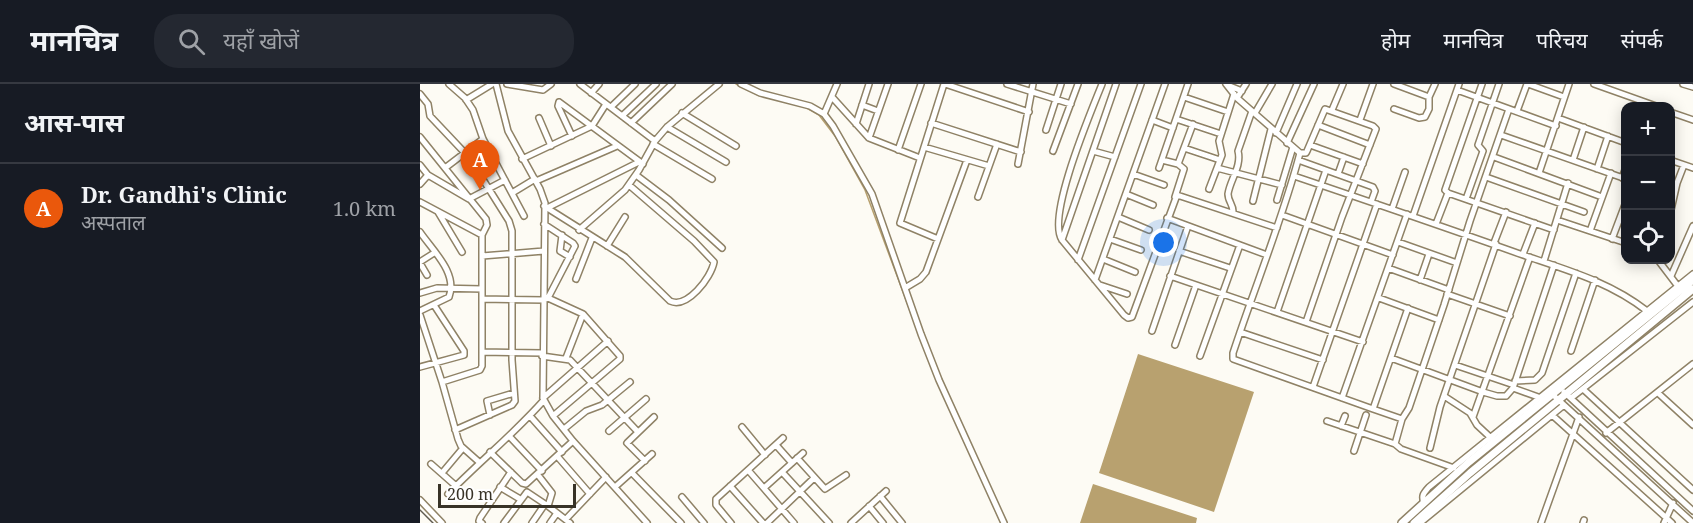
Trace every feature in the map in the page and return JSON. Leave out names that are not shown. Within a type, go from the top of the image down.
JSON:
[{"type":"main road","points":[[1402,523],[1469,462],[1679,288],[1693,280]]},
{"type":"main road","points":[[1414,523],[1562,403],[1693,289]]},
{"type":"main road","points":[[1434,493],[1440,500]]},
{"type":"street","points":[[449,84],[473,110],[483,139],[524,216]]},
{"type":"street","points":[[466,100],[494,84],[508,131],[536,180],[546,207],[543,399],[573,441],[647,523]]},
{"type":"street","points":[[507,84],[543,90],[551,84]]},
{"type":"street","points":[[580,84],[654,142],[712,179]]},
{"type":"street","points":[[591,93],[599,84]]},
{"type":"street","points":[[522,159],[592,126],[608,106],[635,84]]},
{"type":"street","points":[[622,117],[656,84]]},
{"type":"street","points":[[631,123],[672,84]]},
{"type":"street","points":[[579,230],[629,185],[654,142],[667,127],[719,84]]},
{"type":"street","points":[[741,84],[760,93],[810,106],[824,114],[833,126],[872,194],[939,380],[1004,523]]},
{"type":"street","points":[[824,114],[837,84]]},
{"type":"street","points":[[855,124],[869,84]]},
{"type":"street","points":[[869,138],[888,84]]},
{"type":"street","points":[[898,150],[921,84]]},
{"type":"street","points":[[938,239],[900,223],[944,84],[1029,112]]},
{"type":"street","points":[[1007,84],[1071,104]]},
{"type":"street","points":[[1018,164],[1033,84]]},
{"type":"street","points":[[1046,130],[1061,84]]},
{"type":"street","points":[[1053,151],[1078,84]]},
{"type":"street","points":[[1102,84],[1060,202],[1058,232],[1062,240],[1124,315],[1132,317],[1184,169],[1178,164],[1162,160]]},
{"type":"street","points":[[1062,240],[1116,84]]},
{"type":"street","points":[[1078,260],[1141,84]]},
{"type":"street","points":[[1097,282],[1102,259],[1165,84]]},
{"type":"street","points":[[1159,168],[1188,84]]},
{"type":"street","points":[[1225,84],[1242,91]]},
{"type":"street","points":[[1225,84],[1235,96],[1300,153],[1306,153],[1325,109],[1376,127],[1306,322]]},
{"type":"street","points":[[1209,189],[1222,152],[1218,144],[1228,112],[1235,96],[1242,91],[1245,84]]},
{"type":"street","points":[[1233,213],[1228,197],[1239,158],[1238,151],[1254,112],[1272,84]]},
{"type":"street","points":[[1253,201],[1258,178],[1274,131],[1297,84]]},
{"type":"street","points":[[1277,200],[1290,145],[1313,86],[1304,84]]},
{"type":"street","points":[[1332,110],[1343,84]]},
{"type":"street","points":[[1360,120],[1373,84]]},
{"type":"street","points":[[1394,84],[1403,85],[1429,97]]},
{"type":"street","points":[[1394,109],[1422,118],[1428,113],[1429,97],[1435,84]]},
{"type":"street","points":[[1482,84],[1445,190],[1554,230]]},
{"type":"street","points":[[1466,199],[1483,151],[1478,145],[1499,84]]},
{"type":"street","points":[[1517,111],[1528,84],[1564,97]]},
{"type":"street","points":[[1539,173],[1569,84]]},
{"type":"street","points":[[1594,84],[1645,102]]},
{"type":"street","points":[[1613,91],[1616,84]]},
{"type":"street","points":[[1683,84],[1693,87]]},
{"type":"street","points":[[1342,398],[1388,268],[1458,87],[1476,97],[1556,126]]},
{"type":"street","points":[[420,94],[429,104],[430,116],[464,152],[511,224],[514,403],[455,430]]},
{"type":"street","points":[[832,97],[869,138],[920,158]]},
{"type":"street","points":[[1184,97],[1228,112]]},
{"type":"street","points":[[572,136],[558,106],[559,102],[641,163]]},
{"type":"street","points":[[862,105],[878,111]]},
{"type":"street","points":[[1395,444],[1509,109]]},
{"type":"street","points":[[682,113],[736,146]]},
{"type":"street","points":[[1675,113],[1693,120]]},
{"type":"street","points":[[539,118],[551,146]]},
{"type":"street","points":[[1558,118],[1621,141]]},
{"type":"street","points":[[1176,119],[1221,134]]},
{"type":"street","points":[[1152,120],[1173,128]]},
{"type":"street","points":[[931,123],[1021,152]]},
{"type":"street","points":[[1178,164],[1192,124]]},
{"type":"street","points":[[1318,125],[1370,145]]},
{"type":"street","points":[[667,127],[726,162]]},
{"type":"street","points":[[1573,160],[1584,127]]},
{"type":"street","points":[[1501,135],[1621,177]]},
{"type":"street","points":[[1598,169],[1608,136]]},
{"type":"street","points":[[420,137],[487,222],[482,235],[482,366],[480,370],[442,382]]},
{"type":"street","points":[[445,168],[483,139]]},
{"type":"street","points":[[978,197],[997,144]]},
{"type":"street","points":[[1310,145],[1363,164]]},
{"type":"street","points":[[512,193],[536,180],[617,146]]},
{"type":"street","points":[[924,147],[988,166]]},
{"type":"street","points":[[1184,148],[1220,160]]},
{"type":"street","points":[[1093,151],[1115,157]]},
{"type":"street","points":[[1300,153],[1282,215],[1232,357],[1235,361],[1402,419]]},
{"type":"street","points":[[1338,174],[1344,157]]},
{"type":"street","points":[[1494,157],[1602,197]]},
{"type":"street","points":[[905,288],[924,275],[968,160]]},
{"type":"street","points":[[1298,160],[1375,189],[1364,244],[1313,387]]},
{"type":"street","points":[[1675,162],[1693,168]]},
{"type":"street","points":[[546,207],[641,163]]},
{"type":"street","points":[[420,165],[428,176],[469,199]]},
{"type":"street","points":[[1675,187],[1684,165]]},
{"type":"street","points":[[1217,168],[1282,184]]},
{"type":"street","points":[[1277,312],[1326,170]]},
{"type":"street","points":[[1392,209],[1404,172]]},
{"type":"street","points":[[1590,231],[1611,173]]},
{"type":"street","points":[[1133,174],[1164,185]]},
{"type":"street","points":[[636,175],[669,200],[722,248]]},
{"type":"street","points":[[420,184],[428,176]]},
{"type":"street","points":[[1294,176],[1595,280],[1623,293],[1647,311]]},
{"type":"street","points":[[1486,177],[1584,212]]},
{"type":"street","points":[[469,199],[505,180]]},
{"type":"street","points":[[1545,261],[1568,183]]},
{"type":"street","points":[[546,207],[628,260],[670,301],[675,303],[682,301],[697,291],[706,279],[714,265],[711,257],[629,185]]},
{"type":"street","points":[[1436,224],[1448,193]]},
{"type":"street","points":[[1126,195],[1153,205]]},
{"type":"street","points":[[1174,198],[1181,195],[1277,228]]},
{"type":"street","points":[[420,202],[482,235]]},
{"type":"street","points":[[1612,238],[1623,210]]},
{"type":"street","points":[[437,211],[462,252]]},
{"type":"street","points":[[1430,448],[1444,396],[1506,212]]},
{"type":"street","points":[[1282,215],[1393,255]]},
{"type":"street","points":[[607,246],[625,217]]},
{"type":"street","points":[[1118,217],[1149,230]]},
{"type":"street","points":[[1167,218],[1267,255]]},
{"type":"street","points":[[1557,220],[1621,241]]},
{"type":"street","points":[[1523,254],[1535,223]]},
{"type":"street","points":[[544,224],[574,244],[570,257],[546,299]]},
{"type":"street","points":[[1152,331],[1188,226]]},
{"type":"street","points":[[1671,276],[1691,237],[1693,226]]},
{"type":"street","points":[[420,232],[449,273],[452,288],[449,297],[420,313],[455,430],[463,448],[479,462]]},
{"type":"street","points":[[562,235],[560,251],[570,257]]},
{"type":"street","points":[[576,279],[592,238]]},
{"type":"street","points":[[1110,239],[1141,250]]},
{"type":"street","points":[[1398,242],[1457,263]]},
{"type":"street","points":[[1200,356],[1240,245]]},
{"type":"street","points":[[482,256],[544,251]]},
{"type":"street","points":[[1179,251],[1230,268]]},
{"type":"street","points":[[427,275],[420,262],[434,254]]},
{"type":"street","points":[[1420,280],[1429,254]]},
{"type":"street","points":[[1473,417],[1530,257]]},
{"type":"street","points":[[1102,259],[1135,272]]},
{"type":"street","points":[[1661,264],[1679,288]]},
{"type":"street","points":[[1391,358],[1483,392],[1502,397],[1510,394],[1554,265]]},
{"type":"street","points":[[1388,268],[1510,316]]},
{"type":"street","points":[[1514,385],[1535,380],[1542,373],[1576,273]]},
{"type":"street","points":[[1424,503],[1423,494],[1647,311],[1679,288],[1693,274]]},
{"type":"street","points":[[1170,276],[1363,342]]},
{"type":"street","points":[[1571,351],[1595,280]]},
{"type":"street","points":[[1097,282],[1127,294]]},
{"type":"street","points":[[1175,345],[1196,285]]},
{"type":"street","points":[[420,293],[432,289],[482,288]]},
{"type":"street","points":[[1378,298],[1439,320]]},
{"type":"street","points":[[482,299],[546,299],[583,314],[619,354],[620,359],[554,416]]},
{"type":"street","points":[[1569,396],[1583,389],[1693,302]]},
{"type":"street","points":[[420,367],[462,357],[465,353],[434,304]]},
{"type":"street","points":[[1373,409],[1408,308]]},
{"type":"street","points":[[566,358],[583,314]]},
{"type":"street","points":[[1240,332],[1323,360]]},
{"type":"street","points":[[420,342],[428,340]]},
{"type":"street","points":[[448,494],[479,462],[530,416],[543,399],[608,341]]},
{"type":"street","points":[[482,352],[542,354],[566,358],[578,367],[638,432]]},
{"type":"street","points":[[1600,438],[1693,364]]},
{"type":"street","points":[[1455,365],[1514,385],[1541,398]]},
{"type":"street","points":[[564,429],[586,411],[608,400],[630,382]]},
{"type":"street","points":[[1560,388],[1693,511]]},
{"type":"street","points":[[1583,389],[1693,490]]},
{"type":"street","points":[[490,414],[487,401],[514,393]]},
{"type":"street","points":[[1658,393],[1693,425]]},
{"type":"street","points":[[1552,394],[1693,523]]},
{"type":"street","points":[[1444,396],[1473,417],[1477,425],[1491,438]]},
{"type":"street","points":[[609,431],[646,399]]},
{"type":"street","points":[[1420,523],[1552,415],[1562,403]]},
{"type":"street","points":[[1541,523],[1578,418],[1585,411]]},
{"type":"street","points":[[1354,451],[1366,415]]},
{"type":"street","points":[[1552,415],[1665,520],[1672,523]]},
{"type":"street","points":[[530,416],[590,494]]},
{"type":"street","points":[[1341,426],[1345,416]]},
{"type":"street","points":[[645,461],[627,443],[654,417]]},
{"type":"street","points":[[1327,421],[1395,444],[1401,449],[1454,468]]},
{"type":"street","points":[[742,427],[765,455]]},
{"type":"street","points":[[509,436],[540,473],[552,493],[532,523]]},
{"type":"street","points":[[731,523],[715,502],[718,497],[783,438]]},
{"type":"street","points":[[490,452],[522,483],[526,484],[573,441]]},
{"type":"street","points":[[776,445],[827,489],[846,475]]},
{"type":"street","points":[[442,473],[463,448]]},
{"type":"street","points":[[764,488],[802,453]]},
{"type":"street","points":[[615,487],[652,454]]},
{"type":"street","points":[[431,464],[456,486]]},
{"type":"street","points":[[748,470],[794,523]]},
{"type":"street","points":[[482,523],[479,521],[480,518],[511,472]]},
{"type":"street","points":[[632,472],[681,523]]},
{"type":"street","points":[[782,472],[829,523]]},
{"type":"street","points":[[504,523],[527,492],[568,521],[606,477]]},
{"type":"street","points":[[730,486],[765,523],[814,478]]},
{"type":"street","points":[[501,487],[520,499]]},
{"type":"street","points":[[850,523],[886,490]]},
{"type":"street","points":[[880,496],[902,523]]},
{"type":"street","points":[[682,497],[704,523],[712,521]]},
{"type":"street","points":[[1665,520],[1678,497]]},
{"type":"street","points":[[420,501],[442,523]]},
{"type":"street","points":[[869,506],[883,523]]},
{"type":"street","points":[[550,523],[557,513]]},
{"type":"shaded area","points":[[1138,354],[1254,392],[1214,512],[1099,473]]},
{"type":"shaded area","points":[[1093,484],[1197,518],[1196,523],[1080,523]]},
{"type":"waterway","points":[[736,84],[768,98]]},
{"type":"waterway","points":[[805,107],[819,115],[835,136],[865,190],[915,324]]},
{"type":"waterway","points":[[983,483],[1001,523]]},
{"type":"railway","points":[[420,510],[433,523]]},
{"type":"place","name":"Dr. Gandhi's Clinic","points":[[480,190]]}]
